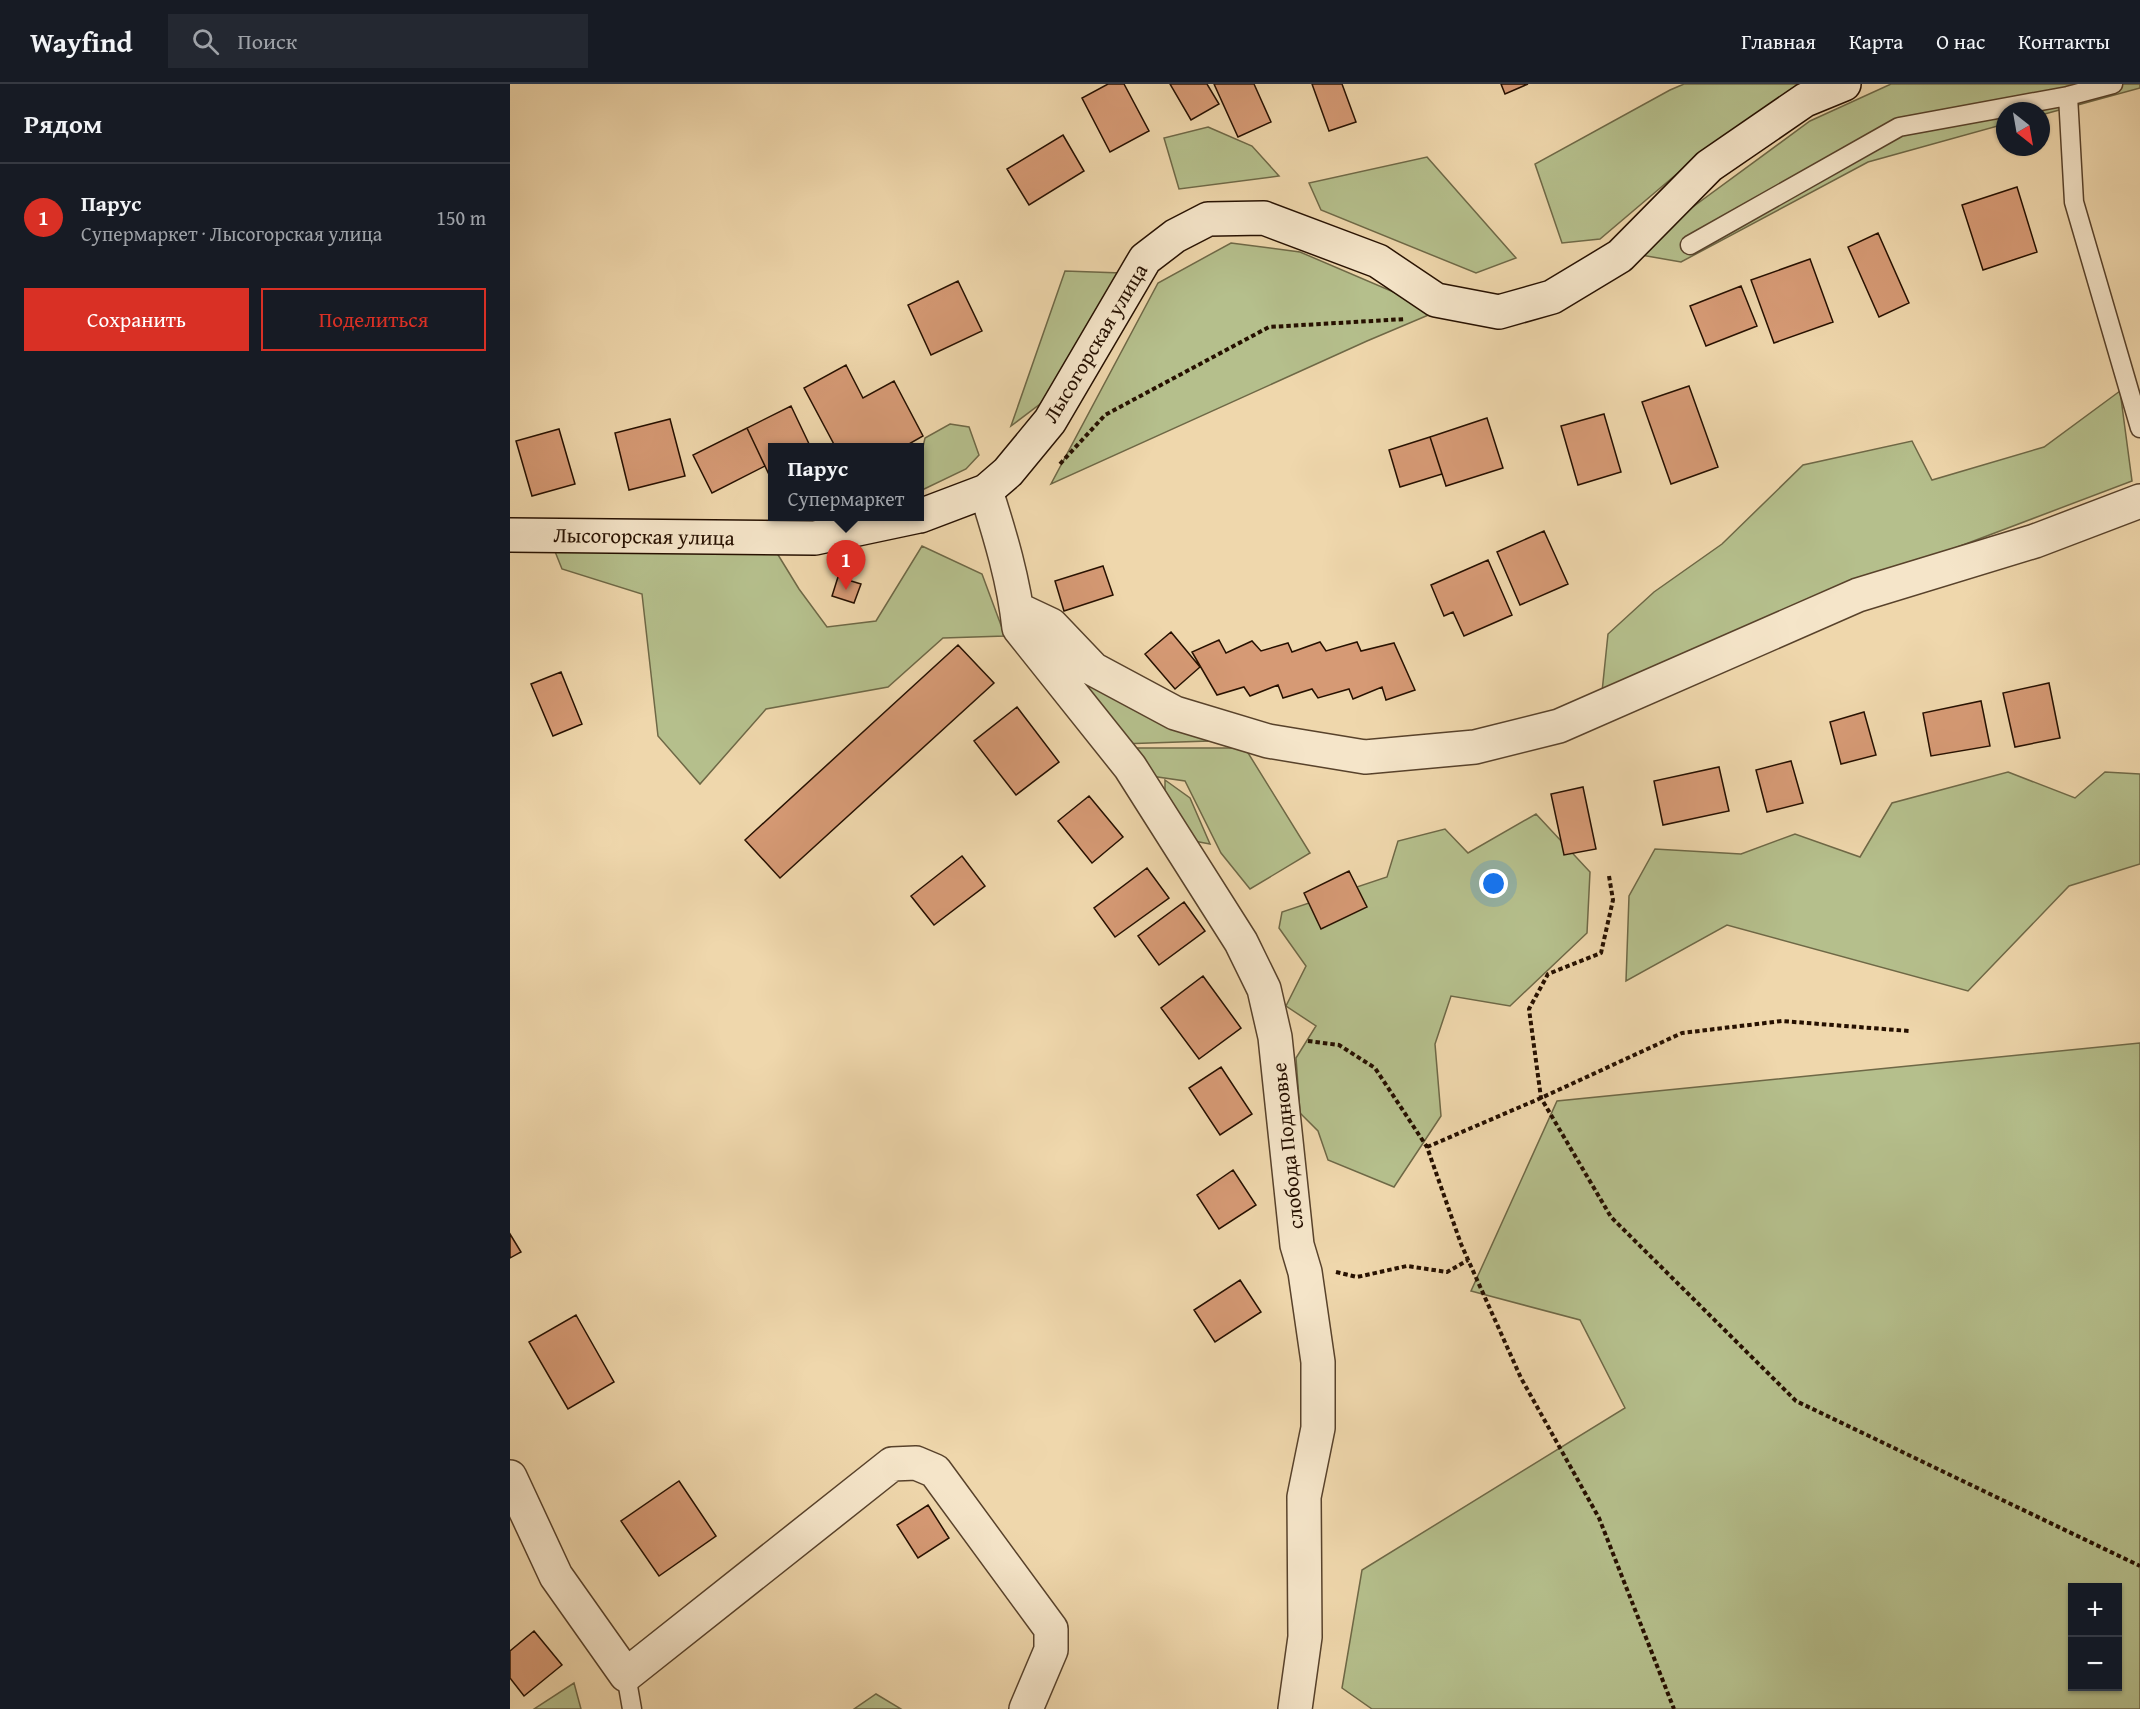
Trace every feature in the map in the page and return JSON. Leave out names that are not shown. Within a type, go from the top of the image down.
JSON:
[{"type":"street","name":"Лысогорская улица","points":[[924,514],[986,490],[1008,472],[1050,421],[1145,259],[1175,236],[1208,219],[1264,218],[1378,261],[1436,300],[1499,312],[1552,297],[1620,256],[1709,166],[1805,100],[1844,84]]},
{"type":"street","points":[[986,490],[1025,629],[1051,625],[1093,669],[1175,713],[1268,741],[1365,757],[1475,747],[1559,726],[1858,595],[2035,541],[2140,501]]},
{"type":"street","name":"Лысогорская улица","points":[[510,535],[815,538],[895,521]]},
{"type":"street","name":"слобода Подновье","points":[[1025,629],[1130,767],[1240,942],[1264,989],[1275,1037],[1297,1245],[1305,1272],[1318,1362],[1318,1428],[1304,1497],[1305,1637],[1295,1709]]},
{"type":"street","points":[[510,1477],[556,1576],[626,1675],[892,1464],[916,1463],[935,1471],[1052,1629],[1051,1650],[1026,1709]]},
{"type":"lane","points":[[1690,245],[1899,127],[2068,96],[2113,84]]},
{"type":"lane","points":[[2068,96],[2074,202],[2140,428]]},
{"type":"lane","points":[[626,1675],[632,1709]]},
{"type":"path","points":[[1052,472],[1105,415],[1269,327],[1414,319]]},
{"type":"path","points":[[1609,876],[1613,900],[1601,953],[1548,974],[1529,1009],[1541,1098],[1611,1217],[1796,1401],[2140,1566]]},
{"type":"path","points":[[1427,1147],[1682,1033],[1782,1021],[1909,1031]]},
{"type":"path","points":[[1275,1037],[1339,1045],[1375,1068],[1427,1147],[1468,1260],[1521,1378],[1599,1518],[1674,1709]]},
{"type":"path","points":[[1305,1272],[1332,1270],[1357,1277],[1407,1266],[1447,1272],[1468,1260]]},
{"type":"green space","points":[[1684,84],[1816,84],[1705,150],[1600,239],[1562,243],[1535,164]]},
{"type":"green space","points":[[1891,84],[2140,84],[2140,88],[2050,113],[2050,102],[1996,102],[1996,126],[1868,162],[1681,262],[1641,255],[1675,220],[1810,121]]},
{"type":"green space","points":[[1208,127],[1252,146],[1279,176],[1179,189],[1164,138]]},
{"type":"green space","points":[[1427,157],[1516,258],[1476,273],[1321,210],[1309,183]]},
{"type":"green space","points":[[1231,243],[1300,252],[1438,311],[1051,484],[1158,283]]},
{"type":"green space","points":[[1065,271],[1121,273],[1048,398],[1011,426]]},
{"type":"green space","points":[[2120,391],[2132,481],[1836,593],[1602,692],[1608,634],[1654,592],[1722,544],[1803,465],[1912,441],[1932,480],[2044,447]]},
{"type":"green space","points":[[950,424],[969,427],[979,455],[966,469],[924,489],[925,438]]},
{"type":"green space","points":[[772,545],[799,589],[827,627],[876,621],[922,546],[982,574],[1005,636],[943,638],[888,687],[766,709],[700,784],[658,736],[642,594],[562,569],[554,549]]},
{"type":"green space","points":[[1051,631],[1208,741],[1120,744]]},
{"type":"green space","points":[[1124,748],[1245,748],[1310,853],[1250,889],[1221,853],[1185,781],[1144,775]]},
{"type":"green space","points":[[2008,772],[2075,798],[2105,772],[2140,774],[2140,864],[2069,886],[1968,991],[1727,925],[1626,981],[1629,896],[1655,849],[1741,854],[1795,834],[1860,857],[1892,803]]},
{"type":"green space","points":[[1165,780],[1190,798],[1210,844],[1194,841],[1165,805]]},
{"type":"green space","points":[[1536,814],[1590,872],[1587,933],[1510,1006],[1451,996],[1435,1044],[1441,1116],[1394,1187],[1328,1160],[1318,1131],[1300,1113],[1296,1058],[1316,1026],[1286,1006],[1306,966],[1279,928],[1282,912],[1387,877],[1398,841],[1445,829],[1468,853]]},
{"type":"green space","points":[[2140,1043],[2140,1709],[1372,1709],[1342,1688],[1362,1570],[1625,1408],[1580,1320],[1471,1291],[1557,1101]]},
{"type":"green space","points":[[574,1683],[581,1709],[534,1709]]},
{"type":"green space","points":[[876,1694],[901,1709],[854,1709]]},
{"type":"building","points":[[1108,84],[1124,84],[1149,131],[1110,152],[1082,98]]},
{"type":"building","points":[[1170,84],[1207,84],[1219,104],[1191,120]]},
{"type":"building","points":[[1214,84],[1254,84],[1271,122],[1238,137]]},
{"type":"building","points":[[1312,84],[1342,84],[1356,122],[1329,131]]},
{"type":"building","points":[[1501,84],[1528,84],[1505,94]]},
{"type":"building","points":[[1063,135],[1084,171],[1029,205],[1007,169]]},
{"type":"building","points":[[2017,187],[2037,252],[1983,270],[1962,205]]},
{"type":"building","points":[[1878,233],[1909,303],[1879,317],[1848,247]]},
{"type":"building","points":[[1810,259],[1833,322],[1774,343],[1751,280]]},
{"type":"building","points":[[958,281],[982,331],[931,355],[908,305]]},
{"type":"building","points":[[1741,286],[1757,326],[1706,346],[1690,306]]},
{"type":"building","points":[[846,365],[863,398],[894,381],[923,436],[911,443],[833,443],[804,388]]},
{"type":"building","points":[[1689,386],[1718,467],[1671,484],[1642,402]]},
{"type":"building","points":[[791,406],[809,443],[768,443],[768,473],[747,428]]},
{"type":"building","points":[[1604,414],[1621,472],[1578,485],[1561,426]]},
{"type":"building","points":[[1487,418],[1503,468],[1446,486],[1430,437]]},
{"type":"building","points":[[670,419],[685,476],[629,490],[615,433]]},
{"type":"building","points":[[747,428],[765,466],[712,493],[693,455]]},
{"type":"building","points":[[559,429],[575,484],[532,496],[516,441]]},
{"type":"building","points":[[1430,437],[1442,474],[1400,487],[1389,450]]},
{"type":"building","points":[[1544,531],[1568,584],[1520,605],[1497,552]]},
{"type":"building","points":[[1488,560],[1512,615],[1464,636],[1453,612],[1444,616],[1431,585]]},
{"type":"building","points":[[1103,566],[1113,595],[1064,611],[1055,581]]},
{"type":"building","points":[[838,577],[861,584],[854,603],[832,596]]},
{"type":"building","points":[[1171,632],[1200,667],[1175,689],[1145,654]]},
{"type":"building","points":[[1219,640],[1226,653],[1252,641],[1261,651],[1288,643],[1292,652],[1320,642],[1326,651],[1357,642],[1361,651],[1394,643],[1415,690],[1386,700],[1382,687],[1353,699],[1349,689],[1318,698],[1312,689],[1283,698],[1278,685],[1250,696],[1244,687],[1217,695],[1192,652]]},
{"type":"building","points":[[958,645],[994,683],[780,878],[745,840]]},
{"type":"building","points":[[561,672],[582,724],[553,736],[531,684]]},
{"type":"building","points":[[2049,683],[2060,738],[2015,747],[2003,693]]},
{"type":"building","points":[[1981,701],[1990,746],[1931,756],[1923,713]]},
{"type":"building","points":[[1017,707],[1059,762],[1016,795],[974,741]]},
{"type":"building","points":[[1864,712],[1876,755],[1841,764],[1830,722]]},
{"type":"building","points":[[1791,761],[1803,803],[1767,812],[1756,770]]},
{"type":"building","points":[[1719,767],[1729,811],[1663,825],[1654,781]]},
{"type":"building","points":[[1583,787],[1596,849],[1564,855],[1551,794]]},
{"type":"building","points":[[1089,796],[1123,837],[1092,863],[1058,821]]},
{"type":"building","points":[[962,856],[985,886],[934,925],[911,896]]},
{"type":"building","points":[[1147,868],[1169,898],[1115,937],[1094,908]]},
{"type":"building","points":[[1349,871],[1367,907],[1321,929],[1304,893]]},
{"type":"building","points":[[1184,902],[1205,931],[1159,965],[1138,936]]},
{"type":"building","points":[[1203,976],[1241,1028],[1199,1059],[1161,1008]]},
{"type":"building","points":[[1221,1067],[1252,1114],[1220,1135],[1189,1088]]},
{"type":"building","points":[[1233,1170],[1256,1205],[1219,1229],[1197,1195]]},
{"type":"building","points":[[510,1234],[521,1252],[510,1258]]},
{"type":"building","points":[[1240,1280],[1261,1312],[1215,1342],[1194,1310]]},
{"type":"building","points":[[576,1315],[614,1382],[568,1409],[529,1342]]},
{"type":"building","points":[[679,1481],[716,1536],[659,1576],[621,1521]]},
{"type":"building","points":[[928,1505],[949,1538],[918,1558],[897,1525]]},
{"type":"building","points":[[534,1631],[562,1665],[524,1696],[510,1678],[510,1651]]},
{"type":"place","name":"Парус","points":[[846,590]]}]
